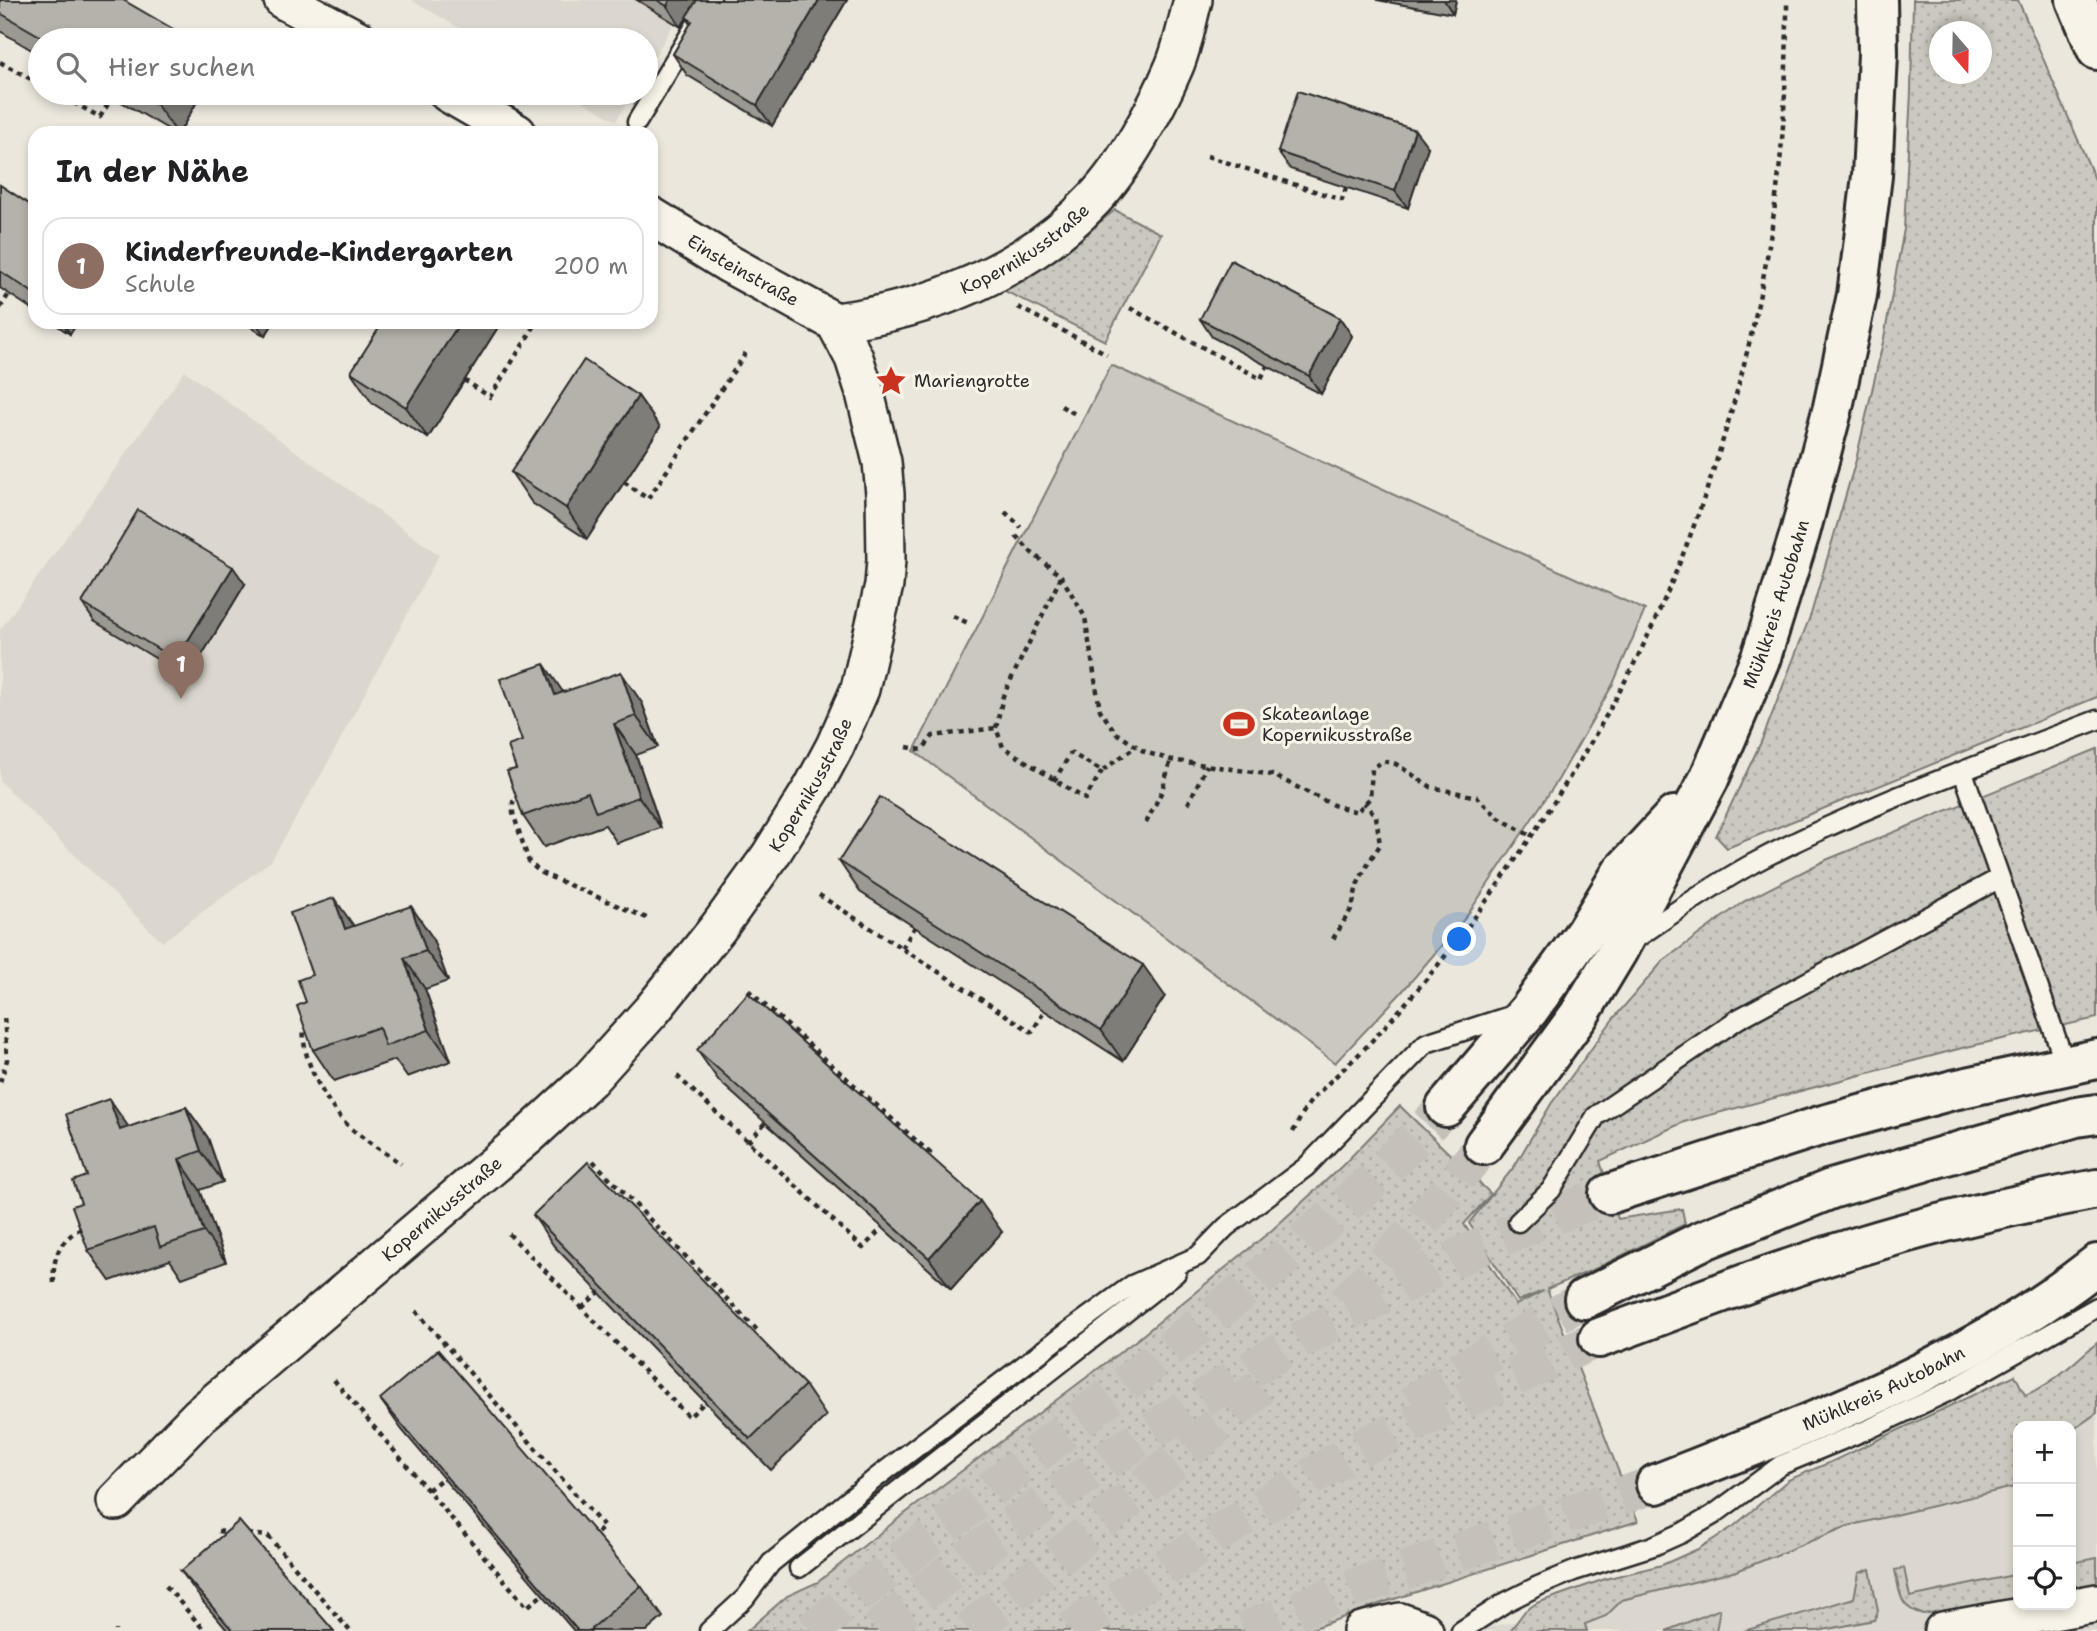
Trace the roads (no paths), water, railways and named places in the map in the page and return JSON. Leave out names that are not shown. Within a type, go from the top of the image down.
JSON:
[{"type":"highway","name":"Mühlkreis Autobahn","points":[[1484,1145],[1579,1015],[1617,952],[1709,779],[1761,657],[1800,533],[1833,407],[1857,295],[1872,176],[1878,54],[1877,0]]},
{"type":"highway","points":[[2076,0],[2097,50]]},
{"type":"highway","points":[[1446,1107],[1529,1010],[1586,931],[1622,872],[1709,779]]},
{"type":"highway","points":[[1609,1194],[1836,1122],[1953,1090],[2081,1063]]},
{"type":"highway","points":[[1584,1299],[1699,1242],[1832,1189],[2087,1115]]},
{"type":"highway","points":[[1599,1338],[1859,1246],[1972,1215],[2097,1189]]},
{"type":"highway","name":"Mühlkreis Autobahn","points":[[1656,1484],[1785,1433],[1909,1379],[1989,1337],[2067,1288],[2097,1265]]},
{"type":"street","points":[[283,0],[336,28]]},
{"type":"street","name":"Kopernikusstraße","points":[[116,1501],[200,1415],[528,1136],[590,1079],[653,1009],[771,856],[835,746],[860,689],[884,584],[885,494],[882,462],[854,358],[835,322],[895,312],[947,295],[996,273],[1052,236],[1095,198],[1135,143],[1175,66],[1193,0]]},
{"type":"street","points":[[469,105],[505,126]]},
{"type":"street","name":"Einsteinstraße","points":[[658,220],[729,264],[835,322]]},
{"type":"street","points":[[1942,1631],[2097,1603]]},
{"type":"street","points":[[1362,1631],[1400,1622],[1424,1631]]},
{"type":"lane","points":[[658,87],[711,0]]},
{"type":"lane","points":[[637,122],[647,105]]},
{"type":"lane","points":[[1617,952],[1706,891],[1760,860],[1871,809],[2097,720]]},
{"type":"lane","points":[[1963,772],[2000,878],[2081,1063]]},
{"type":"lane","points":[[1518,1222],[1551,1190],[1596,1116],[1738,1019],[2000,878]]},
{"type":"lane","points":[[799,1568],[1198,1256],[1226,1227],[1306,1167],[1426,1043],[1529,1010]]},
{"type":"lane","points":[[709,1631],[745,1598],[771,1563],[876,1478],[1132,1285],[1198,1256]]},
{"type":"lane","points":[[1461,1631],[1506,1602],[1574,1571],[1653,1546],[1682,1533],[1713,1515],[1781,1465],[1871,1428],[1949,1391],[2097,1307]]},
{"type":"tunnel","points":[[811,1631],[1275,1266],[1367,1186],[1446,1107]]},
{"type":"tunnel","points":[[1345,1304],[1411,1235],[1484,1145]]},
{"type":"tunnel","points":[[877,1631],[931,1586],[1015,1524],[1102,1464],[1251,1369],[1353,1311],[1457,1257],[1609,1194]]},
{"type":"tunnel","points":[[1413,1404],[1440,1383],[1584,1299]]},
{"type":"tunnel","points":[[1070,1631],[1222,1531],[1357,1449],[1599,1338]]},
{"type":"tunnel","points":[[969,1631],[1229,1416],[1272,1375]]},
{"type":"tunnel","points":[[1244,1631],[1345,1591],[1656,1484]]},
{"type":"place","name":"Mariengrotte","points":[[891,381]]},
{"type":"place","name":"Kinderfreunde-Kindergarten","points":[[181,699]]},
{"type":"place","name":"Skateanlage Kopernikusstraße","points":[[1239,724]]}]
